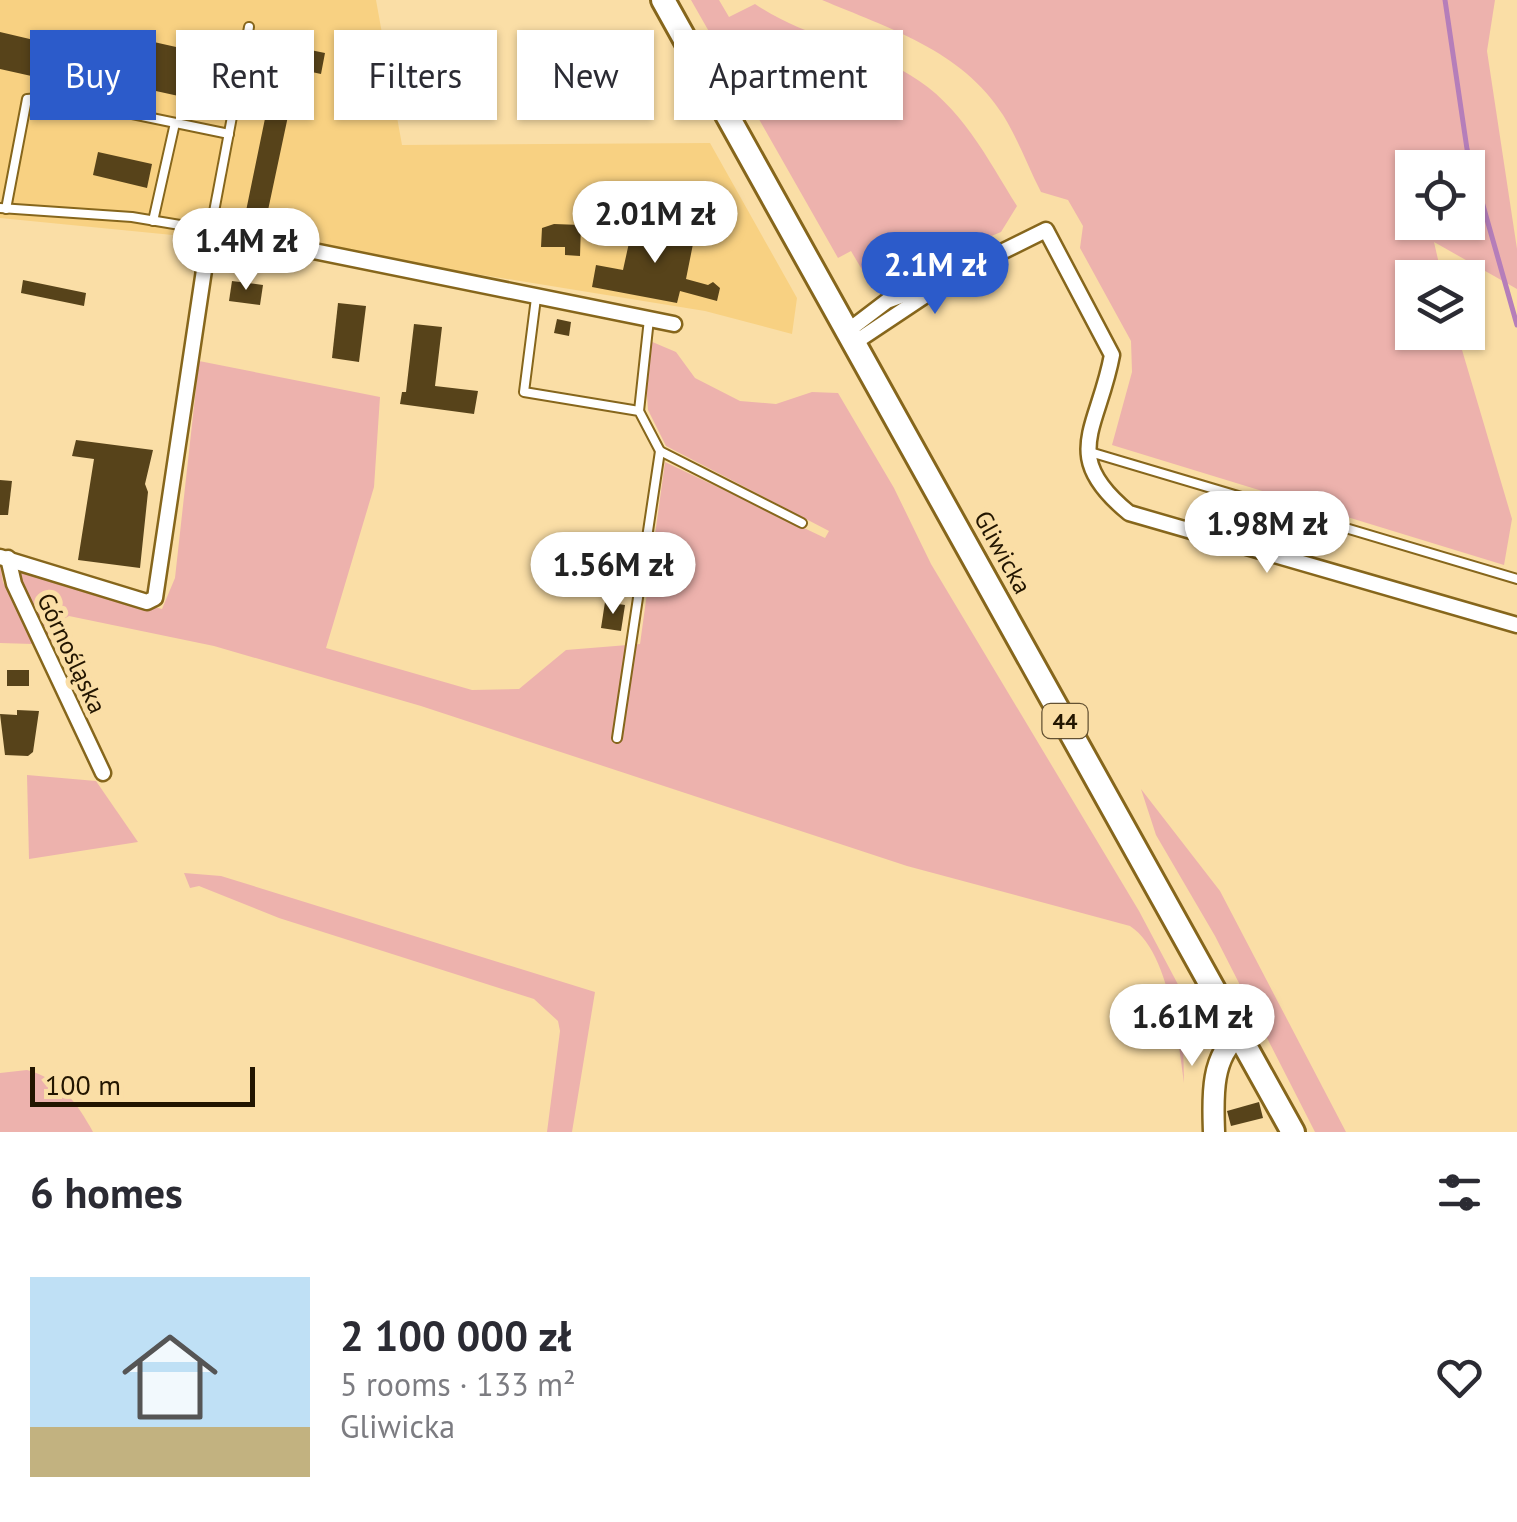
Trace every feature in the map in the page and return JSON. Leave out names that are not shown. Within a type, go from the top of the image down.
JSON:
[{"type":"main road","name":"Gliwicka","points":[[663,0],[847,339],[1292,1132]]},
{"type":"street","points":[[4,558],[147,602],[155,598],[211,224],[536,298],[674,324]]},
{"type":"street","points":[[847,339],[887,301],[949,278],[1046,230],[1112,355],[1087,451],[1099,489],[1129,512],[1517,625]]},
{"type":"street","name":"Górnośląska","points":[[4,558],[103,773]]},
{"type":"street","points":[[1214,1132],[1216,1077],[1227,1046],[1238,1036]]},
{"type":"lane","points":[[228,134],[50,97],[27,99],[3,208],[211,224],[228,134],[248,28]]},
{"type":"lane","points":[[153,221],[175,122]]},
{"type":"lane","points":[[536,298],[524,392],[639,411]]},
{"type":"lane","points":[[617,738],[660,452],[639,411],[649,319]]},
{"type":"lane","points":[[1087,451],[1517,578]]},
{"type":"lane","points":[[660,452],[802,523]]},
{"type":"shaded area","points":[[0,0],[376,0],[381,30],[334,30],[334,120],[398,120],[402,145],[710,143],[797,298],[792,334],[705,311],[427,266],[204,220],[203,238],[0,218]]},
{"type":"shaded area","points":[[691,0],[719,0],[729,17],[755,4],[806,30],[708,30]]},
{"type":"shaded area","points":[[822,0],[1495,0],[1487,51],[1517,249],[1517,289],[1485,271],[1485,260],[1466,260],[1434,242],[1438,260],[1395,260],[1395,350],[1462,350],[1512,519],[1504,565],[1112,445],[1132,372],[1131,341],[1080,248],[1083,226],[1068,200],[1041,192],[1003,115],[986,93],[945,57],[903,35],[903,30],[892,30]]},
{"type":"shaded area","points":[[903,71],[928,87],[958,117],[1017,206],[1001,232],[895,276],[864,273],[851,251],[838,258],[759,120],[903,120]]},
{"type":"shaded area","points":[[643,338],[676,352],[695,378],[740,401],[776,404],[812,392],[838,393],[894,488],[931,564],[1139,911],[1182,992],[1184,1083],[1163,975],[1143,938],[1130,926],[907,866],[421,706],[214,646],[69,616],[57,623],[51,649],[15,576],[19,569],[162,609],[175,578],[199,361],[380,397],[374,487],[326,648],[472,690],[519,689],[566,650],[640,644],[665,462],[825,538],[829,531],[666,446],[648,410]]},
{"type":"shaded area","points":[[0,564],[3,582],[33,644],[0,643]]},
{"type":"shaded area","points":[[27,775],[96,781],[138,842],[29,859]]},
{"type":"shaded area","points":[[1141,789],[1220,891],[1346,1132],[1315,1132],[1215,936],[1156,835]]},
{"type":"shaded area","points":[[184,873],[221,876],[595,992],[572,1132],[547,1132],[560,1031],[558,1021],[534,999],[279,918],[199,886],[190,888]]},
{"type":"shaded area","points":[[27,1070],[49,1079],[66,1094],[93,1132],[0,1132],[0,1073]]},
{"type":"building","points":[[0,32],[30,39],[30,76],[0,69]]},
{"type":"building","points":[[156,42],[176,47],[176,95],[156,91]]},
{"type":"building","points":[[314,51],[325,53],[321,74],[314,72]]},
{"type":"building","points":[[265,120],[287,120],[267,215],[246,211]]},
{"type":"building","points":[[98,152],[152,164],[147,188],[93,175]]},
{"type":"building","points":[[634,220],[695,234],[686,279],[708,285],[713,282],[720,288],[717,301],[680,291],[677,303],[592,287],[596,265],[623,270]]},
{"type":"building","points":[[554,224],[581,225],[580,256],[565,255],[565,247],[541,247],[542,228]]},
{"type":"building","points":[[23,280],[86,293],[84,306],[21,293]]},
{"type":"building","points":[[232,281],[263,285],[260,305],[229,301]]},
{"type":"building","points":[[338,303],[366,306],[359,362],[332,358]]},
{"type":"building","points":[[557,319],[571,322],[569,336],[554,333]]},
{"type":"building","points":[[414,324],[442,327],[435,386],[478,391],[474,414],[400,404],[402,392],[406,392]]},
{"type":"building","points":[[76,440],[153,450],[145,484],[148,492],[140,568],[78,560],[94,459],[72,456]]},
{"type":"building","points":[[0,480],[12,481],[8,515],[0,515]]},
{"type":"building","points":[[605,602],[625,605],[621,631],[601,628]]},
{"type":"building","points":[[7,670],[29,670],[29,686],[7,686]]},
{"type":"building","points":[[17,710],[39,711],[33,752],[28,756],[5,755],[0,714],[17,715]]},
{"type":"building","points":[[1259,1102],[1263,1118],[1231,1126],[1227,1111]]},
{"type":"waterway","points":[[1445,0],[1467,149],[1517,325]]}]
